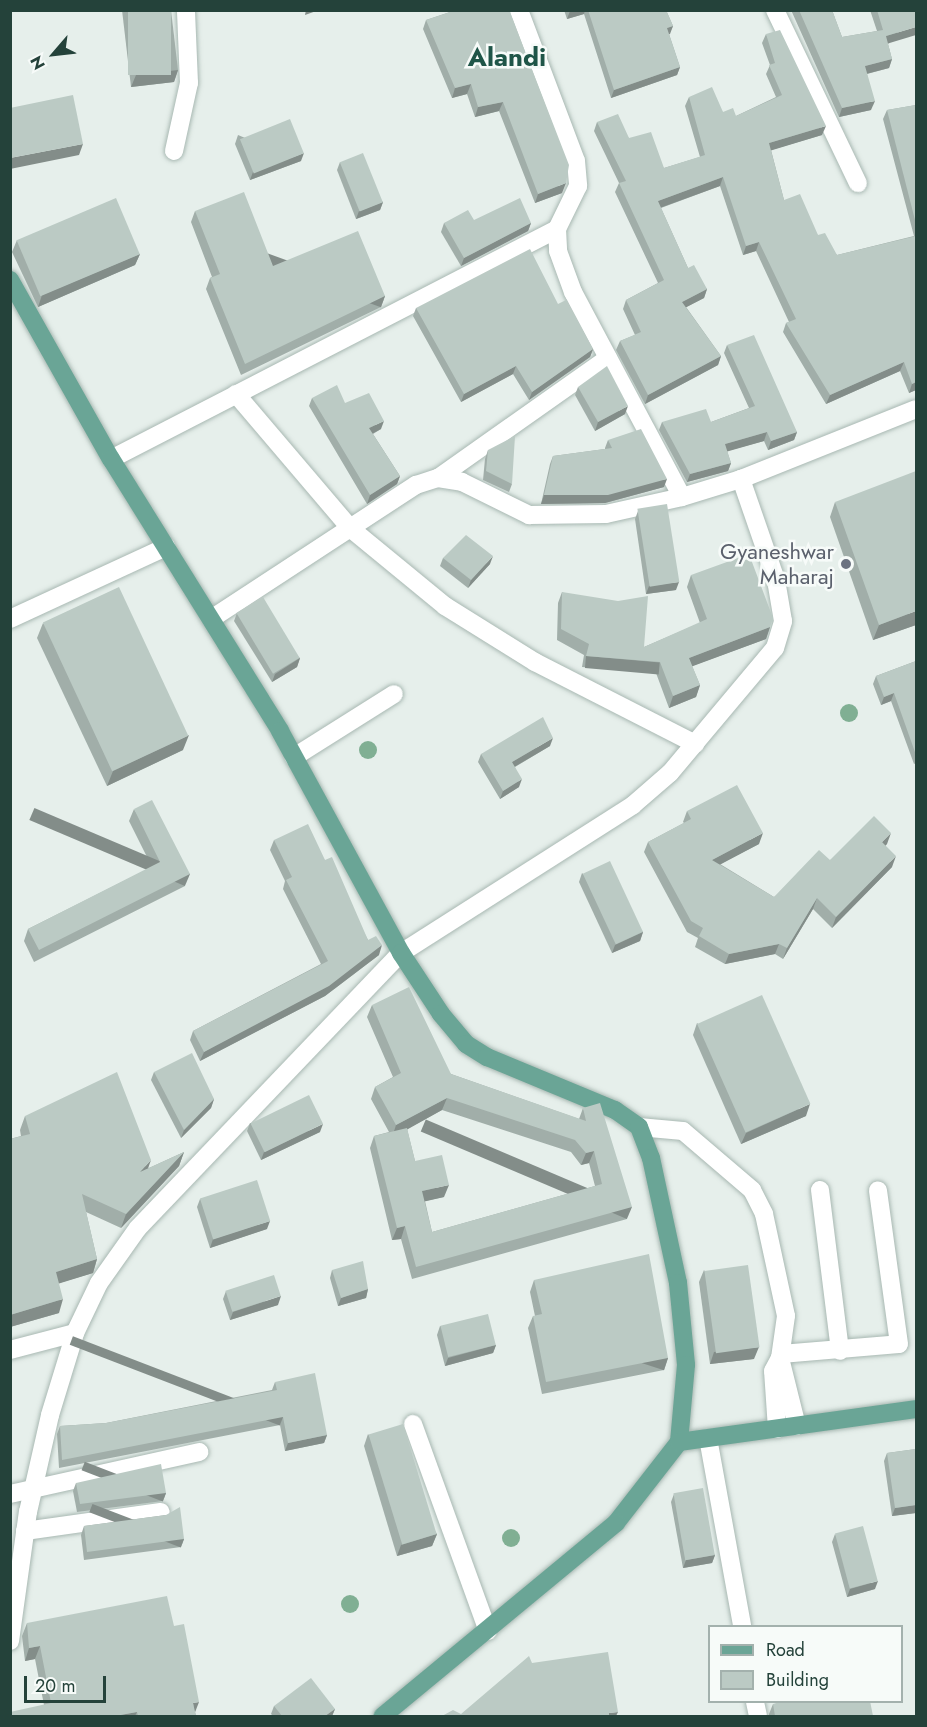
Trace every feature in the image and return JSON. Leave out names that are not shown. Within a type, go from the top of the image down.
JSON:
[{"type":"main road","points":[[10,280],[111,459],[294,757],[401,952],[466,1044],[615,1110],[639,1126],[651,1158],[678,1283],[686,1365],[679,1442],[616,1523],[383,1716]]},
{"type":"main road","points":[[679,1442],[916,1409]]},
{"type":"street","points":[[174,151],[189,83],[186,10]]},
{"type":"street","points":[[519,10],[576,160],[578,186],[557,228],[558,251],[573,292],[682,497]]},
{"type":"street","points":[[775,10],[858,183]]},
{"type":"street","points":[[111,459],[557,228]]},
{"type":"street","points":[[211,619],[416,485],[438,478],[608,358]]},
{"type":"street","points":[[237,394],[350,528],[445,606],[535,662],[695,744]]},
{"type":"street","points":[[438,478],[462,482],[529,515],[606,514],[682,497],[741,479],[916,409]]},
{"type":"street","points":[[10,1641],[33,1489],[75,1333],[99,1283],[138,1228],[401,952],[633,804],[695,744],[775,648],[783,621],[776,580],[741,479]]},
{"type":"street","points":[[10,619],[166,547]]},
{"type":"street","points":[[294,757],[394,694]]},
{"type":"street","points":[[639,1126],[682,1131],[752,1190],[764,1214],[786,1316],[780,1356],[773,1371],[777,1428]]},
{"type":"street","points":[[820,1190],[840,1351]]},
{"type":"street","points":[[780,1356],[898,1344],[878,1190]]},
{"type":"street","points":[[10,1350],[75,1333]]},
{"type":"street","points":[[780,1356],[797,1426]]},
{"type":"street","points":[[413,1424],[488,1631]]},
{"type":"street","points":[[708,1438],[742,1625]]},
{"type":"street","points":[[10,1494],[199,1452]]},
{"type":"street","points":[[25,1532],[161,1512]]},
{"type":"building","points":[[128,10],[171,10],[171,75],[128,75]]},
{"type":"building","points":[[456,10],[509,10],[569,165],[566,183],[538,194],[503,102],[478,107],[471,84],[455,88],[426,20]]},
{"type":"building","points":[[588,10],[666,10],[673,26],[667,28],[680,67],[614,90]]},
{"type":"building","points":[[799,10],[832,10],[842,37],[883,30],[877,10],[916,10],[916,27],[886,36],[892,59],[865,66],[875,101],[842,108]]},
{"type":"building","points":[[780,30],[826,126],[769,143],[784,200],[800,194],[818,235],[825,233],[837,255],[916,236],[916,382],[912,384],[904,362],[830,395],[786,323],[796,319],[759,242],[746,246],[723,177],[658,201],[688,268],[694,265],[707,289],[682,302],[721,356],[648,395],[620,341],[641,332],[626,300],[664,280],[619,183],[626,181],[597,122],[618,114],[629,138],[651,132],[664,168],[705,155],[689,97],[712,87],[723,112],[733,108],[736,116],[782,95],[769,65],[775,63],[766,34]]},
{"type":"building","points":[[73,95],[83,144],[10,158],[10,108]]},
{"type":"building","points":[[916,105],[916,224],[887,110]]},
{"type":"building","points":[[290,119],[304,153],[254,174],[240,139]]},
{"type":"building","points":[[363,153],[383,202],[360,212],[340,162]]},
{"type":"building","points":[[244,192],[273,266],[358,231],[385,296],[245,364],[210,278],[220,274],[195,211]]},
{"type":"building","points":[[116,198],[140,254],[40,296],[17,240]]},
{"type":"building","points":[[520,198],[531,223],[464,258],[444,223],[468,210],[474,220]]},
{"type":"building","points":[[530,249],[558,304],[566,300],[593,349],[532,392],[516,366],[464,394],[416,308]]},
{"type":"building","points":[[754,335],[797,432],[771,441],[767,432],[725,444],[731,463],[690,474],[662,422],[706,409],[711,422],[755,406],[727,345]]},
{"type":"building","points":[[607,366],[628,406],[598,422],[578,387]]},
{"type":"building","points":[[337,385],[345,403],[369,393],[384,421],[369,428],[400,476],[370,495],[312,398]]},
{"type":"building","points":[[641,429],[667,479],[608,495],[544,495],[553,456],[612,448],[608,440]]},
{"type":"building","points":[[515,436],[512,484],[486,471],[488,450]]},
{"type":"building","points":[[916,471],[916,611],[879,625],[835,502]]},
{"type":"building","points":[[667,504],[679,582],[650,587],[637,509]]},
{"type":"building","points":[[466,535],[493,556],[471,580],[443,558]]},
{"type":"building","points":[[749,554],[773,618],[770,627],[689,658],[700,685],[673,696],[660,662],[586,656],[589,644],[561,629],[562,592],[618,601],[648,596],[644,647],[707,619],[691,575]]},
{"type":"building","points":[[119,587],[188,736],[112,771],[43,622]]},
{"type":"building","points":[[263,597],[300,658],[273,674],[236,613]]},
{"type":"building","points":[[916,661],[916,755],[894,693],[884,697],[876,676]]},
{"type":"building","points":[[543,717],[553,738],[512,762],[522,779],[503,791],[481,754]]},
{"type":"building","points":[[737,785],[763,833],[712,860],[774,897],[819,850],[830,860],[874,816],[891,833],[882,842],[896,856],[836,917],[817,898],[787,948],[779,944],[729,954],[699,936],[703,928],[691,921],[648,842],[691,819],[687,811]]},
{"type":"building","points":[[152,800],[190,874],[39,950],[28,929],[160,862],[134,809]]},
{"type":"building","points":[[308,824],[325,860],[332,857],[368,940],[376,936],[382,945],[329,986],[204,1052],[193,1031],[328,961],[286,880],[292,877],[274,840]]},
{"type":"building","points":[[610,861],[643,932],[616,944],[583,874]]},
{"type":"building","points":[[409,987],[451,1074],[586,1121],[583,1108],[600,1103],[632,1207],[416,1267],[405,1226],[397,1228],[374,1136],[407,1128],[415,1161],[442,1155],[449,1185],[422,1191],[432,1232],[602,1184],[594,1151],[586,1153],[575,1140],[447,1098],[396,1125],[375,1087],[401,1073],[372,1005]]},
{"type":"building","points":[[762,995],[810,1104],[746,1133],[697,1024]]},
{"type":"building","points":[[192,1053],[214,1099],[184,1130],[154,1072]]},
{"type":"building","points":[[117,1072],[151,1160],[140,1172],[184,1152],[126,1214],[82,1194],[97,1259],[56,1272],[63,1299],[10,1315],[10,1139],[30,1134],[25,1116]]},
{"type":"building","points":[[309,1095],[323,1124],[265,1152],[251,1123]]},
{"type":"building","points":[[257,1180],[270,1221],[213,1239],[200,1199]]},
{"type":"building","points":[[649,1254],[668,1358],[546,1382],[533,1316],[542,1314],[534,1280]]},
{"type":"building","points":[[363,1261],[368,1289],[341,1298],[332,1270]]},
{"type":"building","points":[[748,1265],[760,1347],[716,1353],[704,1271]]},
{"type":"building","points":[[274,1275],[281,1296],[232,1312],[225,1291]]},
{"type":"building","points":[[488,1314],[496,1345],[448,1357],[440,1326]]},
{"type":"building","points":[[315,1373],[327,1435],[288,1443],[283,1417],[62,1460],[60,1426],[106,1423],[277,1390],[275,1382]]},
{"type":"building","points":[[403,1424],[437,1534],[402,1545],[369,1435]]},
{"type":"building","points":[[916,1449],[916,1505],[895,1508],[887,1453]]},
{"type":"building","points":[[161,1464],[166,1493],[80,1504],[76,1483]]},
{"type":"building","points":[[703,1488],[715,1555],[685,1560],[673,1493]]},
{"type":"building","points":[[180,1507],[184,1539],[87,1552],[84,1526],[166,1515]]},
{"type":"building","points":[[863,1526],[878,1581],[850,1589],[835,1534]]},
{"type":"building","points":[[167,1596],[174,1626],[184,1624],[199,1702],[193,1703],[196,1716],[138,1716],[137,1712],[115,1716],[10,1716],[10,1712],[51,1703],[40,1646],[29,1648],[27,1623]]},
{"type":"building","points":[[608,1652],[618,1712],[609,1713],[609,1716],[442,1716],[453,1710],[461,1714],[529,1656],[532,1663]]},
{"type":"building","points":[[311,1678],[335,1709],[325,1716],[282,1716],[274,1706]]},
{"type":"building","points":[[870,1703],[873,1716],[775,1716],[773,1704]]},
{"type":"place","name":"Gyaneshwar Maharaj","points":[[846,564]]},
{"type":"district","name":"Alandi","points":[[507,58]]}]
